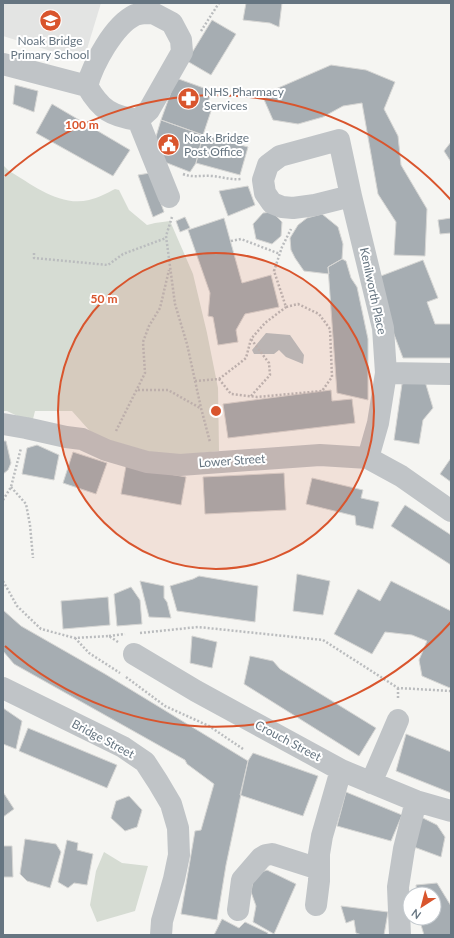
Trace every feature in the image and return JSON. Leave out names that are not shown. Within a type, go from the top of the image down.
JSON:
[{"type":"street","points":[[154,13],[172,23],[181,40],[182,52],[149,110],[138,120],[122,118],[107,111],[95,100],[87,86],[90,74],[117,29],[136,14],[154,13]]},
{"type":"street","points":[[3,64],[87,86]]},
{"type":"street","points":[[138,120],[169,197]]},
{"type":"street","name":"Kenilworth Place","points":[[264,178],[268,165],[280,156],[339,140],[383,328],[386,373],[378,423],[368,458]]},
{"type":"street","points":[[264,178],[265,194],[272,203],[282,207],[293,208],[315,205],[351,196]]},
{"type":"street","points":[[386,373],[451,374]]},
{"type":"street","name":"Lower Street","points":[[3,424],[82,439],[106,450],[147,462],[180,465],[320,455],[368,458],[401,476],[451,511]]},
{"type":"street","name":"Crouch Street","points":[[133,644],[196,691],[341,770],[416,801],[451,811]]},
{"type":"street","name":"Bridge Street","points":[[3,688],[122,747],[145,762],[158,782],[171,804],[178,828],[180,854],[162,921],[161,935]]},
{"type":"street","points":[[371,783],[398,720]]},
{"type":"street","points":[[316,905],[319,881],[319,854],[322,836],[341,770]]},
{"type":"street","points":[[400,935],[398,887],[404,848],[416,801]]},
{"type":"street","points":[[238,910],[242,880],[264,850],[272,854],[319,868]]},
{"type":"path","points":[[191,177],[200,175],[215,176],[231,180],[264,178]]},
{"type":"path","points":[[286,307],[274,272],[280,254],[294,223]]},
{"type":"path","points":[[34,253],[34,258],[108,265],[123,254],[166,237],[175,304],[187,344],[201,408],[216,462]]},
{"type":"path","points":[[231,241],[241,238],[280,254]]},
{"type":"path","points":[[106,450],[138,390],[145,373],[143,342],[149,326],[160,308],[170,268]]},
{"type":"path","points":[[195,381],[219,378],[246,358],[251,339],[265,323],[286,307],[298,304],[319,314],[330,329],[332,377],[322,391],[257,397],[231,394],[219,378]]},
{"type":"path","points":[[251,339],[268,363],[270,375],[251,396]]},
{"type":"path","points":[[138,390],[168,390],[201,408]]},
{"type":"path","points":[[3,500],[11,487],[26,428]]},
{"type":"path","points":[[11,487],[26,504],[30,525],[33,558]]},
{"type":"path","points":[[3,581],[17,606],[41,629],[75,638],[109,636],[133,644]]},
{"type":"path","points":[[139,633],[198,628],[322,640],[398,688],[451,691]]},
{"type":"path","points":[[109,636],[133,644]]},
{"type":"path","points":[[75,638],[89,653],[125,675],[165,706],[209,726],[243,749]]},
{"type":"shaded area","name":"Noak Bridge Primary School","points":[[3,3],[101,3],[87,49],[73,58],[3,36]]},
{"type":"shaded area","points":[[3,165],[9,171],[57,198],[78,201],[89,200],[115,189],[119,190],[129,210],[147,225],[170,221],[193,274],[207,333],[218,388],[219,451],[166,457],[97,439],[72,411],[35,411],[32,423],[7,411],[3,411]]},
{"type":"shaded area","points":[[266,333],[290,335],[304,355],[303,364],[286,357],[279,350],[274,354],[254,354],[252,350]]},
{"type":"shaded area","points":[[104,852],[122,863],[148,866],[135,911],[97,922],[90,905],[96,871]]},
{"type":"building","points":[[246,3],[282,3],[279,27],[270,23],[243,20]]},
{"type":"building","points":[[212,20],[236,34],[211,75],[187,61]]},
{"type":"building","points":[[331,65],[366,70],[395,82],[384,109],[398,136],[401,165],[427,209],[425,256],[394,255],[396,222],[378,194],[362,103],[343,106],[323,117],[298,124],[273,120],[262,95]]},
{"type":"building","name":"NHS Pharmacy Services","points":[[176,78],[212,91],[206,107],[211,111],[203,135],[161,120]]},
{"type":"building","points":[[15,85],[38,91],[34,112],[13,104]]},
{"type":"building","points":[[52,104],[130,150],[113,176],[36,133]]},
{"type":"building","points":[[161,120],[203,135],[196,163],[190,172],[157,159],[155,140]]},
{"type":"building","points":[[203,135],[248,147],[240,175],[196,163]]},
{"type":"building","points":[[451,142],[451,162],[444,151]]},
{"type":"building","points":[[150,173],[164,212],[153,217],[138,175]]},
{"type":"building","points":[[248,186],[255,205],[228,216],[219,191]]},
{"type":"building","points":[[272,212],[282,222],[281,236],[272,244],[256,239],[253,224],[263,213]]},
{"type":"building","points":[[322,214],[338,227],[343,244],[342,259],[328,267],[329,274],[304,271],[291,250],[290,238],[298,225],[307,218]]},
{"type":"building","points":[[185,217],[190,228],[180,232],[176,221]]},
{"type":"building","points":[[224,218],[242,283],[271,275],[279,307],[245,314],[236,330],[238,342],[218,345],[213,317],[208,316],[210,293],[188,230]]},
{"type":"building","points":[[451,218],[451,233],[440,234],[438,220]]},
{"type":"building","points":[[342,259],[346,261],[351,278],[357,287],[368,339],[368,400],[337,393],[328,267]]},
{"type":"building","points":[[423,260],[438,298],[427,302],[435,324],[451,324],[451,358],[403,358],[373,279]]},
{"type":"building","points":[[424,378],[433,408],[423,420],[419,444],[394,440],[402,384]]},
{"type":"building","points":[[331,390],[332,401],[352,399],[355,423],[228,438],[223,404]]},
{"type":"building","points":[[3,441],[6,441],[11,463],[8,470],[3,474]]},
{"type":"building","points":[[37,445],[59,455],[54,480],[22,474],[27,448]]},
{"type":"building","points":[[73,452],[107,463],[96,494],[63,483]]},
{"type":"building","points":[[451,458],[451,482],[440,474]]},
{"type":"building","points":[[126,466],[186,477],[181,505],[121,494]]},
{"type":"building","points":[[284,473],[286,510],[205,514],[203,477]]},
{"type":"building","points":[[312,478],[363,490],[361,498],[379,502],[373,529],[356,525],[355,516],[306,504]]},
{"type":"building","points":[[405,505],[451,535],[451,565],[391,526]]},
{"type":"building","points":[[297,574],[330,581],[323,615],[293,611]]},
{"type":"building","points":[[199,576],[258,586],[255,622],[177,611],[170,586]]},
{"type":"building","points":[[140,581],[164,586],[164,598],[167,602],[171,618],[149,617]]},
{"type":"building","points":[[391,581],[451,611],[450,688],[422,676],[419,660],[427,641],[412,635],[385,632],[372,654],[334,634],[358,589],[380,601]]},
{"type":"building","points":[[131,587],[140,600],[142,624],[117,626],[114,594]]},
{"type":"building","points":[[108,597],[110,625],[63,629],[61,601]]},
{"type":"building","points":[[3,610],[21,626],[105,674],[248,761],[226,865],[217,920],[181,914],[195,831],[201,830],[214,784],[187,764],[185,760],[14,664],[3,651]]},
{"type":"building","points":[[192,636],[217,642],[212,668],[190,663]]},
{"type":"building","points":[[250,656],[273,661],[280,669],[376,728],[359,756],[244,684]]},
{"type":"building","points":[[3,708],[22,721],[16,749],[3,744]]},
{"type":"building","points":[[28,728],[117,765],[107,788],[19,751]]},
{"type":"building","points":[[406,734],[451,752],[451,793],[396,771]]},
{"type":"building","points":[[253,753],[318,776],[303,816],[240,795],[248,761]]},
{"type":"building","points":[[3,792],[14,809],[3,817]]},
{"type":"building","points":[[346,792],[402,815],[391,841],[337,826]]},
{"type":"building","points":[[129,796],[142,810],[137,827],[125,831],[111,818],[116,801]]},
{"type":"building","points":[[421,817],[437,825],[445,837],[441,857],[414,847]]},
{"type":"building","points":[[25,839],[56,844],[61,852],[50,888],[27,881],[20,874]]},
{"type":"building","points":[[67,840],[78,843],[77,850],[93,854],[87,885],[74,883],[68,888],[58,882]]},
{"type":"building","points":[[3,846],[12,846],[13,877],[3,877]]},
{"type":"building","points":[[267,870],[296,884],[274,934],[253,922],[256,906],[251,892],[254,875]]},
{"type":"building","points":[[437,883],[439,886],[416,886]]},
{"type":"building","points":[[442,891],[451,906],[451,935],[424,935],[421,926],[442,926]]},
{"type":"building","points":[[341,906],[388,912],[384,935],[362,935],[356,933],[354,920],[346,923]]},
{"type":"building","points":[[222,919],[239,928],[245,922],[268,933],[267,935],[214,935]]},
{"type":"place","name":"Noak Bridge Primary School","points":[[50,20]]},
{"type":"place","name":"NHS Pharmacy Services","points":[[189,99]]},
{"type":"place","name":"Noak Bridge Post Office","points":[[168,145]]}]
